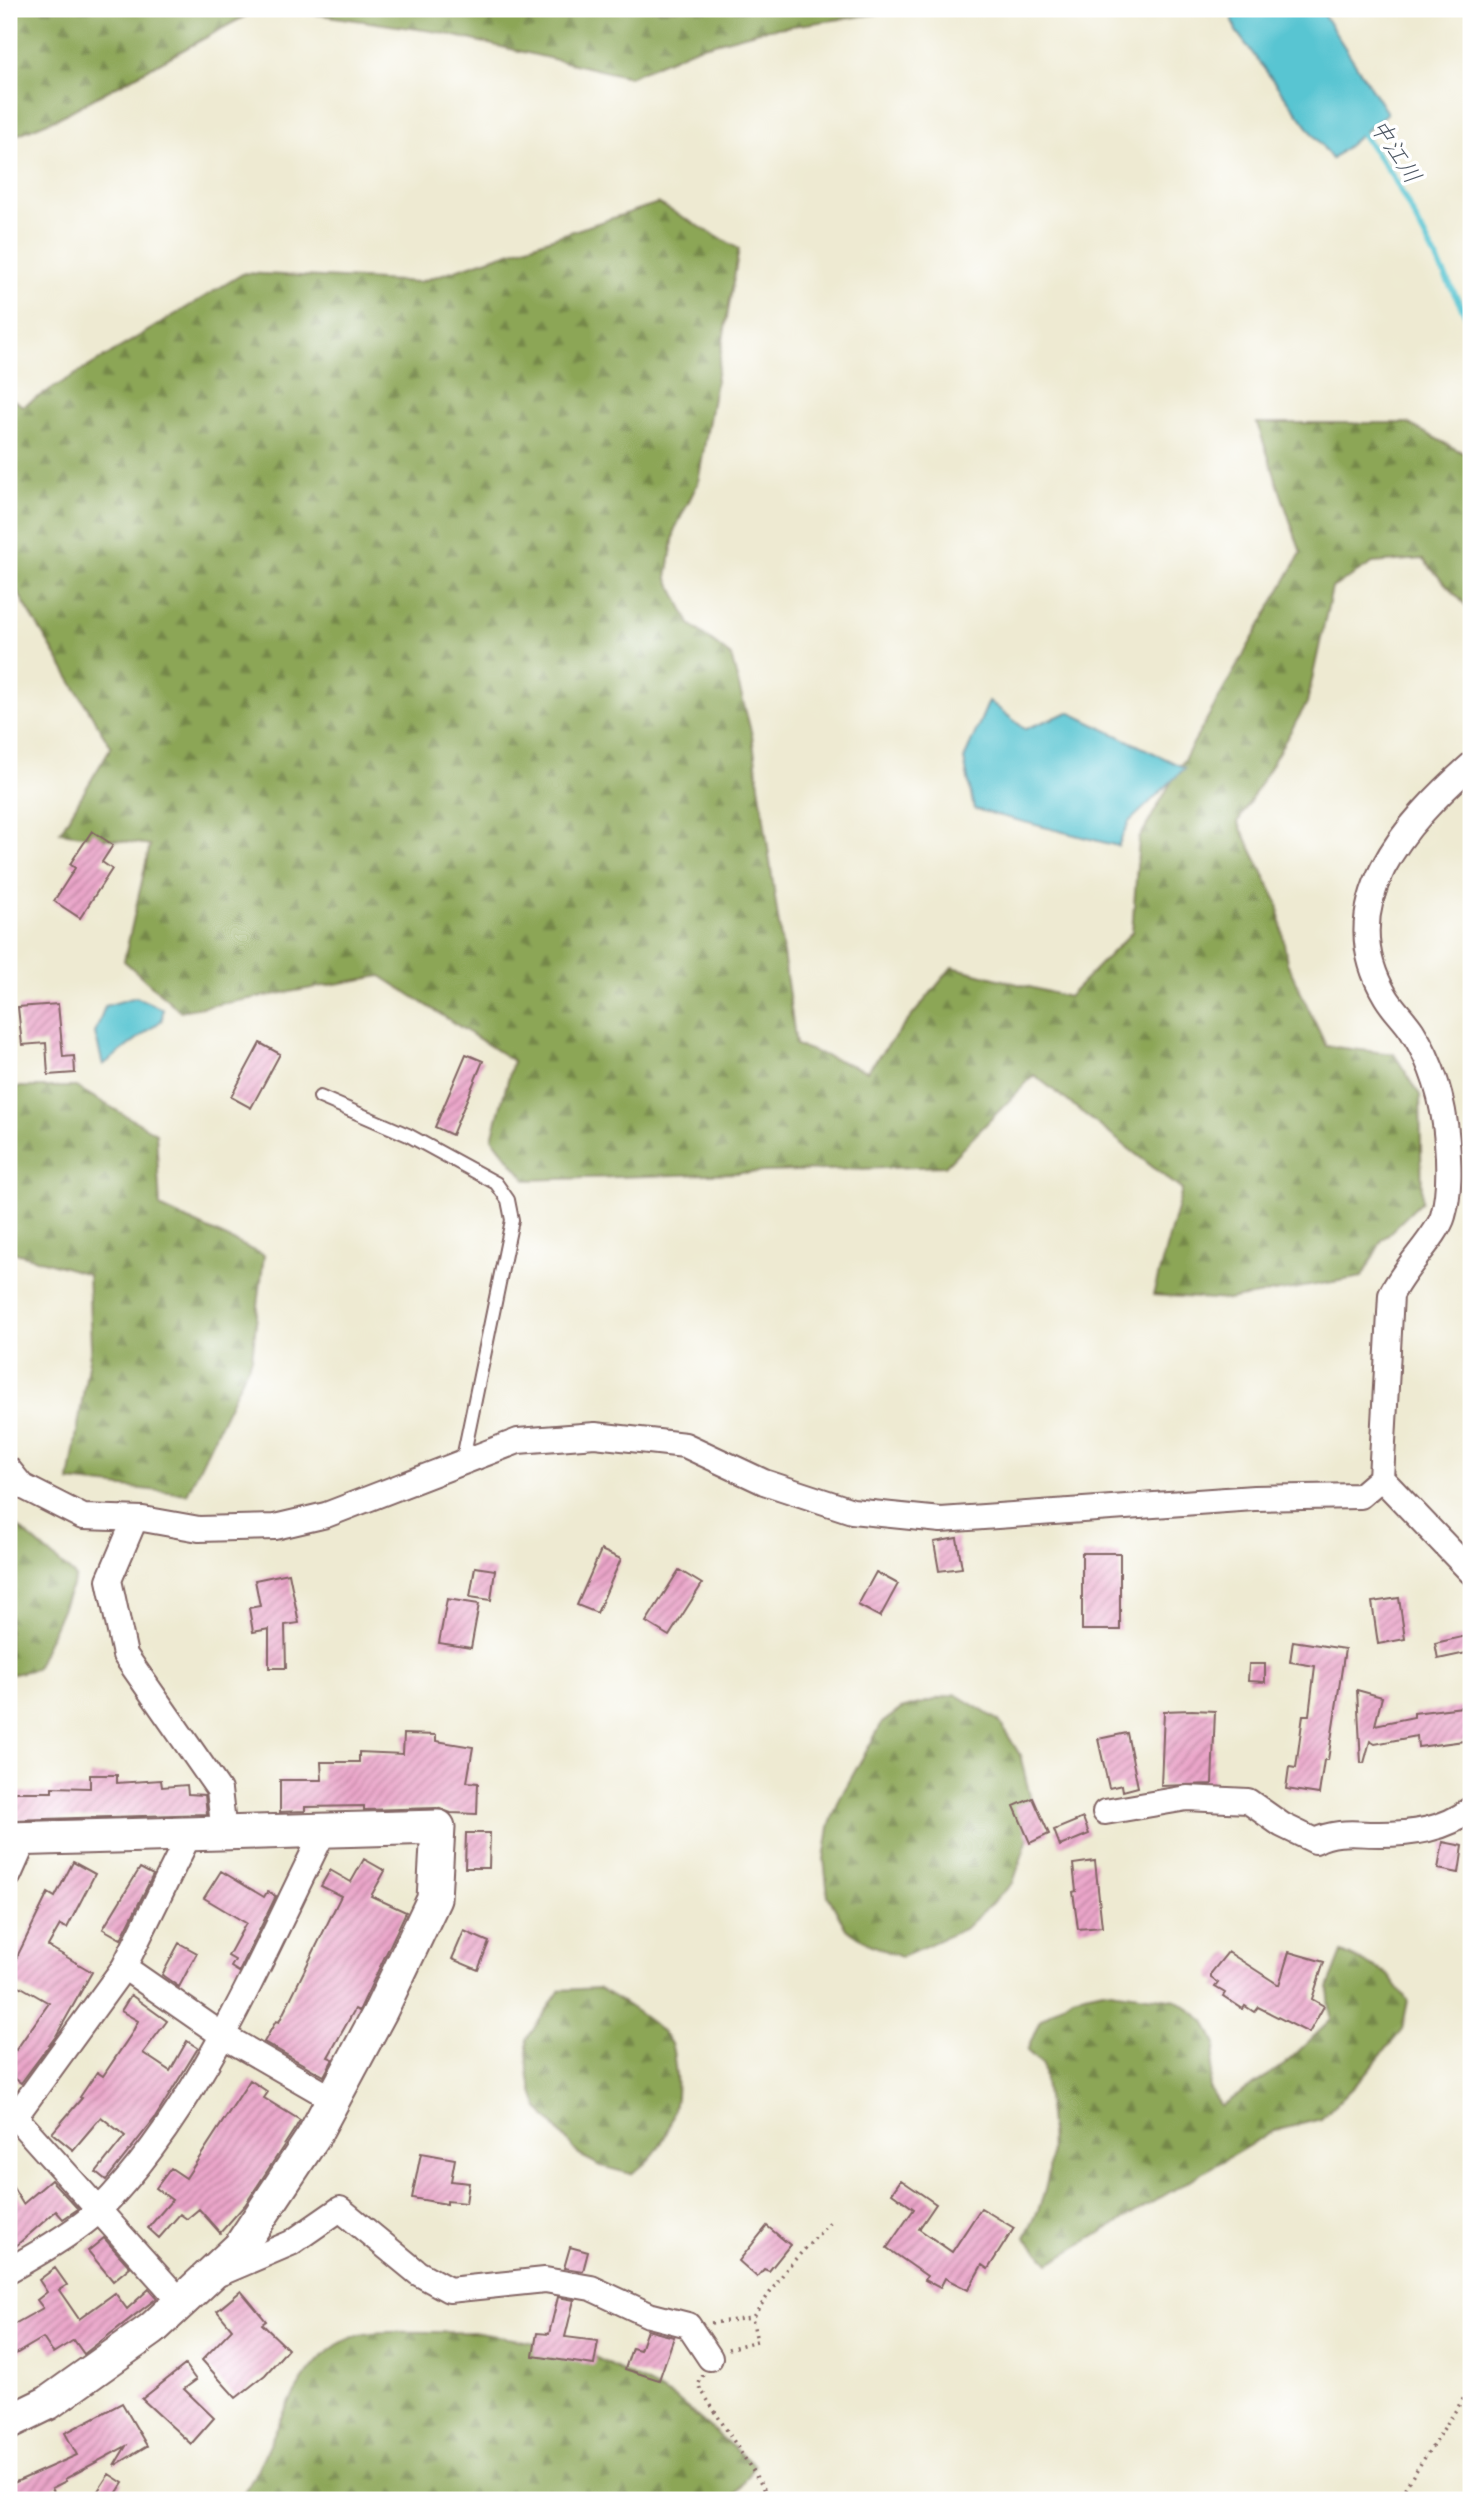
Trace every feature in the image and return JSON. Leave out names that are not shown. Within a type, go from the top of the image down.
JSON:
[{"type":"street","points":[[9,1470],[22,1486],[83,1517],[135,1519],[199,1529],[275,1527],[326,1515],[518,1441],[595,1436],[685,1445],[764,1482],[852,1511],[941,1520],[1254,1498],[1360,1496],[1381,1478],[1391,1295],[1400,1275],[1443,1218],[1450,1171],[1445,1118],[1433,1071],[1412,1032],[1385,996],[1372,962],[1367,928],[1371,897],[1387,858],[1402,834],[1426,805],[1471,765]]},
{"type":"street","points":[[1381,1478],[1471,1572]]},
{"type":"street","points":[[135,1519],[109,1580],[125,1655],[219,1790],[224,1833]]},
{"type":"street","points":[[1105,1812],[1187,1798],[1248,1801],[1282,1825],[1315,1841],[1330,1833],[1425,1831],[1459,1819],[1471,1809]]},
{"type":"street","points":[[9,1875],[17,1839],[438,1827],[434,1899],[381,2010],[313,2137],[240,2247],[152,2329],[48,2403],[9,2422]]},
{"type":"street","points":[[9,2270],[97,2212],[170,2124],[222,2035],[324,1830]]},
{"type":"street","points":[[189,1835],[124,1967],[11,2116],[97,2212],[193,2291]]},
{"type":"street","points":[[124,1967],[222,2035],[333,2099]]},
{"type":"street","points":[[193,2291],[291,2243],[340,2209],[418,2273],[449,2290],[545,2280],[591,2288],[649,2315],[688,2325],[710,2358]]},
{"type":"lane","points":[[320,1097],[469,1167],[496,1183],[508,1200],[512,1220],[461,1465]]},
{"type":"path","points":[[776,2500],[768,2495],[698,2385],[710,2358],[757,2341],[752,2318],[788,2267],[832,2220]]},
{"type":"path","points":[[688,2325],[752,2318]]},
{"type":"path","points":[[1397,2500],[1471,2387]]},
{"type":"green space","points":[[9,9],[258,9],[60,117],[9,138]]},
{"type":"green space","points":[[280,9],[912,9],[763,30],[696,48],[629,77],[438,32]]},
{"type":"green space","points":[[658,203],[739,249],[698,483],[675,529],[667,577],[690,624],[731,656],[752,735],[796,1045],[867,1071],[952,967],[1068,997],[1132,932],[1139,839],[1301,553],[1257,423],[1407,423],[1471,457],[1471,611],[1422,559],[1373,563],[1332,588],[1307,703],[1238,822],[1278,903],[1287,963],[1326,1046],[1394,1054],[1420,1095],[1422,1201],[1382,1240],[1362,1277],[1228,1300],[1153,1295],[1182,1190],[1034,1075],[945,1166],[526,1180],[492,1138],[513,1061],[381,976],[180,1011],[124,961],[150,845],[60,832],[111,747],[9,578],[9,397],[23,406],[244,273],[419,282]]},
{"type":"green space","points":[[9,1087],[76,1087],[156,1133],[160,1207],[264,1255],[252,1358],[187,1494],[69,1481],[91,1346],[88,1274],[9,1251]]},
{"type":"green space","points":[[9,1519],[76,1577],[36,1669],[9,1675]]},
{"type":"green space","points":[[955,1694],[999,1721],[1020,1755],[1035,1817],[1013,1883],[966,1928],[901,1957],[869,1944],[846,1929],[828,1896],[824,1859],[829,1827],[840,1798],[882,1723],[901,1709]]},
{"type":"green space","points":[[1342,1952],[1388,1974],[1408,2001],[1402,2030],[1363,2077],[1321,2119],[1274,2131],[1049,2263],[1025,2237],[1044,2193],[1049,2173],[1049,2112],[1043,2065],[1027,2051],[1040,2020],[1072,1997],[1103,1990],[1177,2000],[1205,2021],[1216,2044],[1209,2088],[1221,2106],[1284,2065],[1331,2020],[1328,1988]]},
{"type":"green space","points":[[599,1988],[659,2029],[671,2044],[673,2052],[676,2097],[669,2127],[654,2153],[631,2174],[601,2166],[579,2155],[538,2107],[528,2075],[527,2039],[560,1990]]},
{"type":"green space","points":[[473,2332],[583,2351],[675,2398],[755,2466],[732,2500],[240,2500],[291,2400],[324,2355],[345,2340],[371,2333]]},
{"type":"water","points":[[1230,9],[1320,9],[1387,113],[1332,159],[1236,31]]},
{"type":"water","points":[[989,701],[1025,729],[1069,712],[1185,768],[1129,822],[1118,846],[974,809],[964,759]]},
{"type":"water","points":[[136,997],[163,1009],[162,1020],[103,1065],[95,1033],[105,1006]]},
{"type":"building","points":[[92,831],[113,845],[102,862],[112,869],[80,918],[54,901],[75,868],[70,864]]},
{"type":"building","points":[[58,1004],[63,1057],[74,1056],[75,1073],[48,1075],[46,1043],[22,1045],[18,1007]]},
{"type":"building","points":[[260,1043],[280,1054],[251,1108],[231,1097]]},
{"type":"building","points":[[466,1054],[483,1061],[452,1135],[435,1127]]},
{"type":"building","points":[[957,1538],[962,1568],[939,1571],[934,1542]]},
{"type":"building","points":[[601,1550],[621,1559],[597,1613],[577,1605]]},
{"type":"building","points":[[1082,1553],[1120,1553],[1120,1630],[1082,1630]]},
{"type":"building","points":[[475,1567],[495,1570],[491,1600],[470,1597]]},
{"type":"building","points":[[679,1570],[702,1584],[669,1636],[646,1622]]},
{"type":"building","points":[[876,1572],[898,1584],[880,1617],[858,1605]]},
{"type":"building","points":[[289,1573],[299,1623],[285,1625],[286,1668],[269,1668],[269,1629],[253,1632],[249,1608],[260,1606],[255,1580]]},
{"type":"building","points":[[1399,1598],[1405,1639],[1378,1644],[1372,1602]]},
{"type":"building","points":[[447,1599],[479,1604],[471,1648],[439,1643]]},
{"type":"building","points":[[1471,1635],[1471,1652],[1438,1659],[1435,1643]]},
{"type":"building","points":[[1293,1641],[1345,1649],[1328,1760],[1324,1760],[1319,1794],[1286,1789],[1289,1767],[1296,1768],[1303,1715],[1309,1715],[1315,1666],[1290,1662]]},
{"type":"building","points":[[1249,1664],[1265,1664],[1265,1682],[1248,1681]]},
{"type":"building","points":[[1357,1690],[1382,1697],[1375,1725],[1414,1717],[1414,1713],[1471,1706],[1471,1740],[1418,1747],[1417,1736],[1375,1744],[1370,1741],[1364,1763],[1361,1763]]},
{"type":"building","points":[[1164,1711],[1215,1711],[1212,1784],[1161,1786]]},
{"type":"building","points":[[1127,1733],[1138,1787],[1123,1791],[1122,1785],[1109,1788],[1098,1739]]},
{"type":"building","points":[[404,1734],[436,1735],[436,1741],[473,1747],[467,1782],[478,1783],[477,1814],[451,1813],[437,1808],[364,1810],[364,1806],[305,1807],[305,1811],[280,1812],[280,1780],[322,1780],[321,1762],[359,1762],[359,1752],[403,1754]]},
{"type":"building","points":[[90,1775],[117,1775],[117,1783],[161,1780],[162,1787],[187,1785],[188,1794],[205,1795],[207,1814],[13,1820],[14,1792],[52,1792],[52,1787],[90,1788]]},
{"type":"building","points":[[1033,1798],[1049,1834],[1030,1843],[1014,1806]]},
{"type":"building","points":[[1083,1818],[1089,1834],[1060,1846],[1054,1830]]},
{"type":"building","points":[[466,1833],[490,1833],[489,1868],[465,1868]]},
{"type":"building","points":[[1443,1842],[1463,1846],[1459,1873],[1438,1869]]},
{"type":"building","points":[[364,1859],[385,1871],[371,1896],[406,1912],[359,2011],[355,2009],[328,2057],[333,2059],[324,2076],[264,2042],[276,2021],[279,2022],[341,1896],[321,1886],[330,1870],[351,1882]]},
{"type":"building","points":[[1095,1861],[1102,1927],[1078,1929],[1073,1892],[1076,1891],[1073,1864]]},
{"type":"building","points":[[73,1862],[95,1874],[67,1928],[60,1925],[48,1946],[92,1972],[56,2036],[21,2083],[9,2074],[9,2045],[16,2050],[49,2003],[9,1980],[9,1958],[15,1961],[48,1893],[55,1897]]},
{"type":"building","points":[[140,1868],[153,1875],[121,1939],[103,1929]]},
{"type":"building","points":[[221,1871],[264,1897],[267,1892],[276,1896],[239,1972],[231,1967],[235,1960],[228,1956],[246,1923],[204,1898]]},
{"type":"building","points":[[464,1931],[489,1942],[478,1970],[452,1959]]},
{"type":"building","points":[[179,1943],[197,1953],[179,1987],[162,1975]]},
{"type":"building","points":[[1228,1952],[1279,1985],[1289,1952],[1324,1962],[1312,1999],[1324,2006],[1309,2033],[1258,2007],[1254,2012],[1245,2006],[1243,2009],[1223,1996],[1225,1993],[1215,1987],[1218,1983],[1211,1978],[1211,1973]]},
{"type":"building","points":[[131,1995],[167,2021],[143,2053],[170,2071],[187,2041],[198,2048],[155,2118],[106,2180],[96,2172],[125,2136],[101,2117],[73,2150],[52,2133],[82,2098],[80,2097],[97,2072],[103,2076],[132,2033],[138,2021],[121,2011]]},
{"type":"building","points":[[250,2080],[268,2092],[264,2098],[300,2120],[296,2127],[245,2205],[220,2233],[199,2209],[187,2219],[180,2214],[159,2238],[148,2228],[172,2200],[156,2188],[171,2168],[186,2178]]},
{"type":"building","points":[[421,2153],[455,2159],[451,2181],[469,2183],[466,2203],[447,2201],[447,2204],[412,2198]]},
{"type":"building","points":[[51,2180],[78,2209],[63,2219],[56,2211],[9,2252],[9,2181],[23,2204]]},
{"type":"building","points":[[901,2180],[936,2204],[919,2229],[952,2252],[981,2208],[1014,2228],[988,2269],[982,2265],[968,2290],[945,2278],[940,2288],[925,2280],[927,2276],[887,2248],[914,2209],[892,2193]]},
{"type":"building","points":[[767,2226],[790,2245],[769,2271],[764,2269],[757,2277],[739,2261]]},
{"type":"building","points":[[104,2238],[130,2267],[113,2281],[88,2251]]},
{"type":"building","points":[[570,2247],[588,2252],[583,2271],[564,2268]]},
{"type":"building","points":[[55,2268],[67,2285],[59,2290],[79,2319],[115,2293],[127,2309],[149,2289],[157,2298],[84,2354],[74,2340],[53,2353],[43,2338],[9,2358],[9,2327],[43,2308],[37,2300],[47,2292],[39,2280]]},
{"type":"building","points":[[241,2291],[266,2321],[262,2324],[288,2349],[265,2375],[236,2398],[202,2360],[232,2329],[217,2311]]},
{"type":"building","points":[[558,2297],[574,2300],[565,2337],[598,2341],[594,2365],[533,2356],[537,2333],[549,2334]]},
{"type":"building","points":[[647,2330],[674,2337],[659,2380],[625,2369],[632,2348],[640,2350]]},
{"type":"building","points":[[185,2365],[196,2380],[184,2389],[214,2418],[191,2444],[142,2399]]},
{"type":"building","points":[[122,2403],[147,2446],[114,2466],[126,2446],[65,2479],[66,2481],[52,2488],[58,2500],[9,2500],[9,2485],[77,2455],[65,2433]]},
{"type":"building","points":[[109,2474],[123,2483],[112,2500],[92,2500]]},
{"type":"waterway","name":"中江川","points":[[1357,127],[1394,178],[1471,325]]}]
